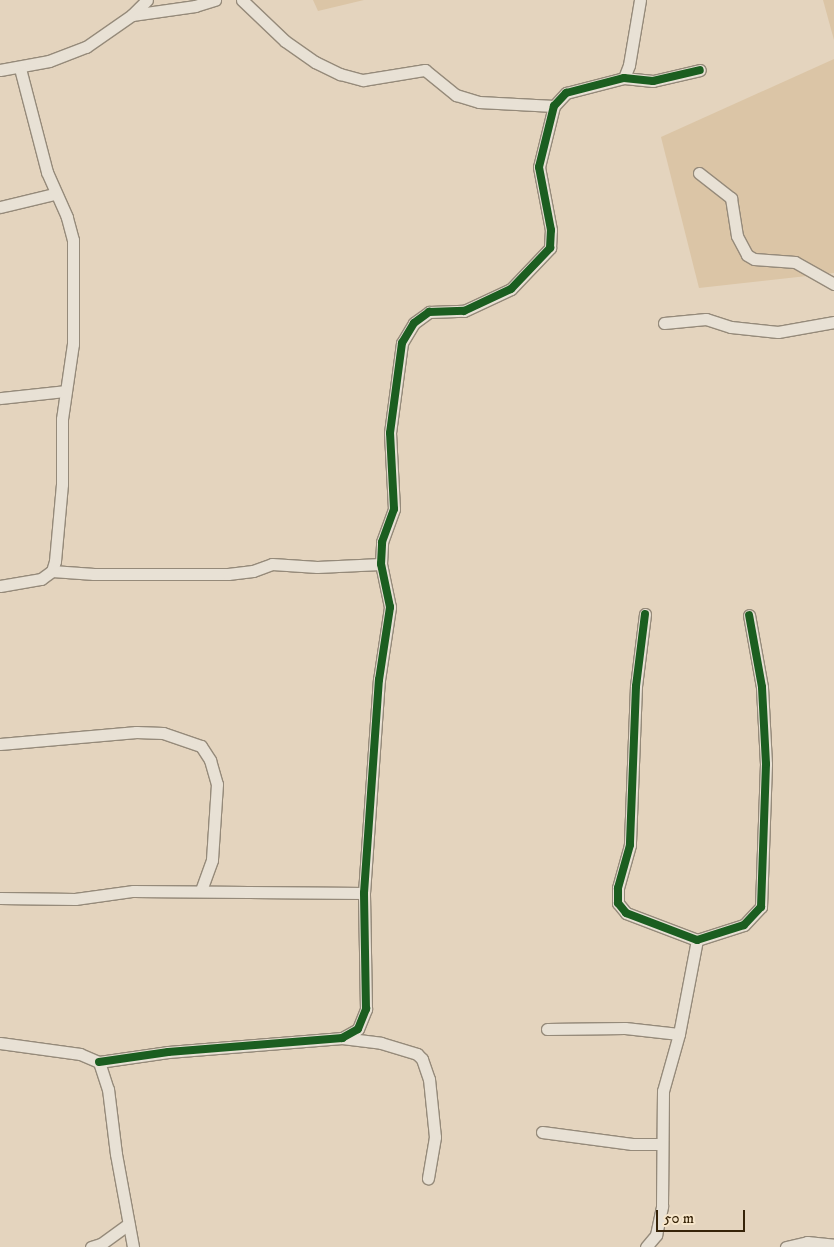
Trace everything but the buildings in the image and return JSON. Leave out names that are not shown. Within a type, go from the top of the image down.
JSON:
[{"type":"street","points":[[0,70],[20,68],[86,48],[132,15],[147,0]]},
{"type":"street","points":[[132,15],[195,6],[215,0]]},
{"type":"street","points":[[242,0],[285,41],[315,62],[340,74],[363,80],[425,70],[456,95],[479,102],[554,106]]},
{"type":"street","points":[[624,78],[629,64],[640,0]]},
{"type":"street","points":[[20,68],[54,194],[67,217],[72,240],[73,344],[62,419],[59,536],[52,571]]},
{"type":"street","points":[[342,1038],[358,1029],[366,1010],[364,893],[379,680],[390,607],[381,564],[382,542],[394,509],[390,433],[402,343],[414,322],[429,312],[464,311],[511,289],[550,248],[551,230],[539,166],[554,106],[566,93],[624,78],[653,80],[700,70]]},
{"type":"street","points":[[699,173],[731,198],[737,236],[747,255],[754,259],[796,262],[834,284]]},
{"type":"street","points":[[0,207],[54,194]]},
{"type":"street","points":[[664,323],[706,319],[730,327],[778,332],[834,322]]},
{"type":"street","points":[[0,398],[66,391]]},
{"type":"street","points":[[0,586],[27,583],[52,571],[94,574],[228,574],[253,571],[272,564],[317,566],[381,564]]},
{"type":"street","points":[[645,614],[636,686],[630,845],[618,888],[618,903],[626,913],[697,940],[744,925],[761,907],[766,764],[762,688],[749,615]]},
{"type":"street","points":[[0,744],[136,732],[163,733],[201,746],[210,760],[217,784],[212,860],[201,892]]},
{"type":"street","points":[[0,898],[75,899],[133,891],[364,893]]},
{"type":"street","points":[[646,1247],[656,1234],[662,1206],[661,1144],[663,1091],[679,1034],[697,940]]},
{"type":"street","points":[[547,1029],[624,1028],[679,1034]]},
{"type":"street","points":[[0,1043],[80,1054],[98,1062],[168,1052],[342,1038],[382,1043],[417,1054],[422,1059],[429,1079],[435,1138],[428,1178]]},
{"type":"street","points":[[98,1062],[108,1089],[133,1247]]},
{"type":"street","points":[[542,1132],[632,1144],[661,1144]]},
{"type":"street","points":[[91,1247],[101,1244],[129,1224]]},
{"type":"street","points":[[786,1247],[807,1242],[834,1245]]},
{"type":"shaded area","points":[[313,0],[364,0],[318,11]]},
{"type":"shaded area","points":[[823,0],[834,0],[834,40]]},
{"type":"shaded area","points":[[834,59],[834,273],[699,288],[661,137]]},
{"type":"cycle path","points":[[99,1062],[168,1052],[342,1038],[358,1029],[366,1009],[364,893],[379,680],[390,607],[381,564],[382,542],[394,509],[390,433],[402,343],[414,323],[429,312],[464,311],[511,289],[550,248],[551,230],[539,167],[554,106],[566,93],[624,78],[653,81],[700,70]]},
{"type":"cycle path","points":[[645,614],[636,686],[630,845],[618,888],[618,903],[626,913],[697,940],[744,925],[761,907],[766,764],[762,687],[749,615]]}]
